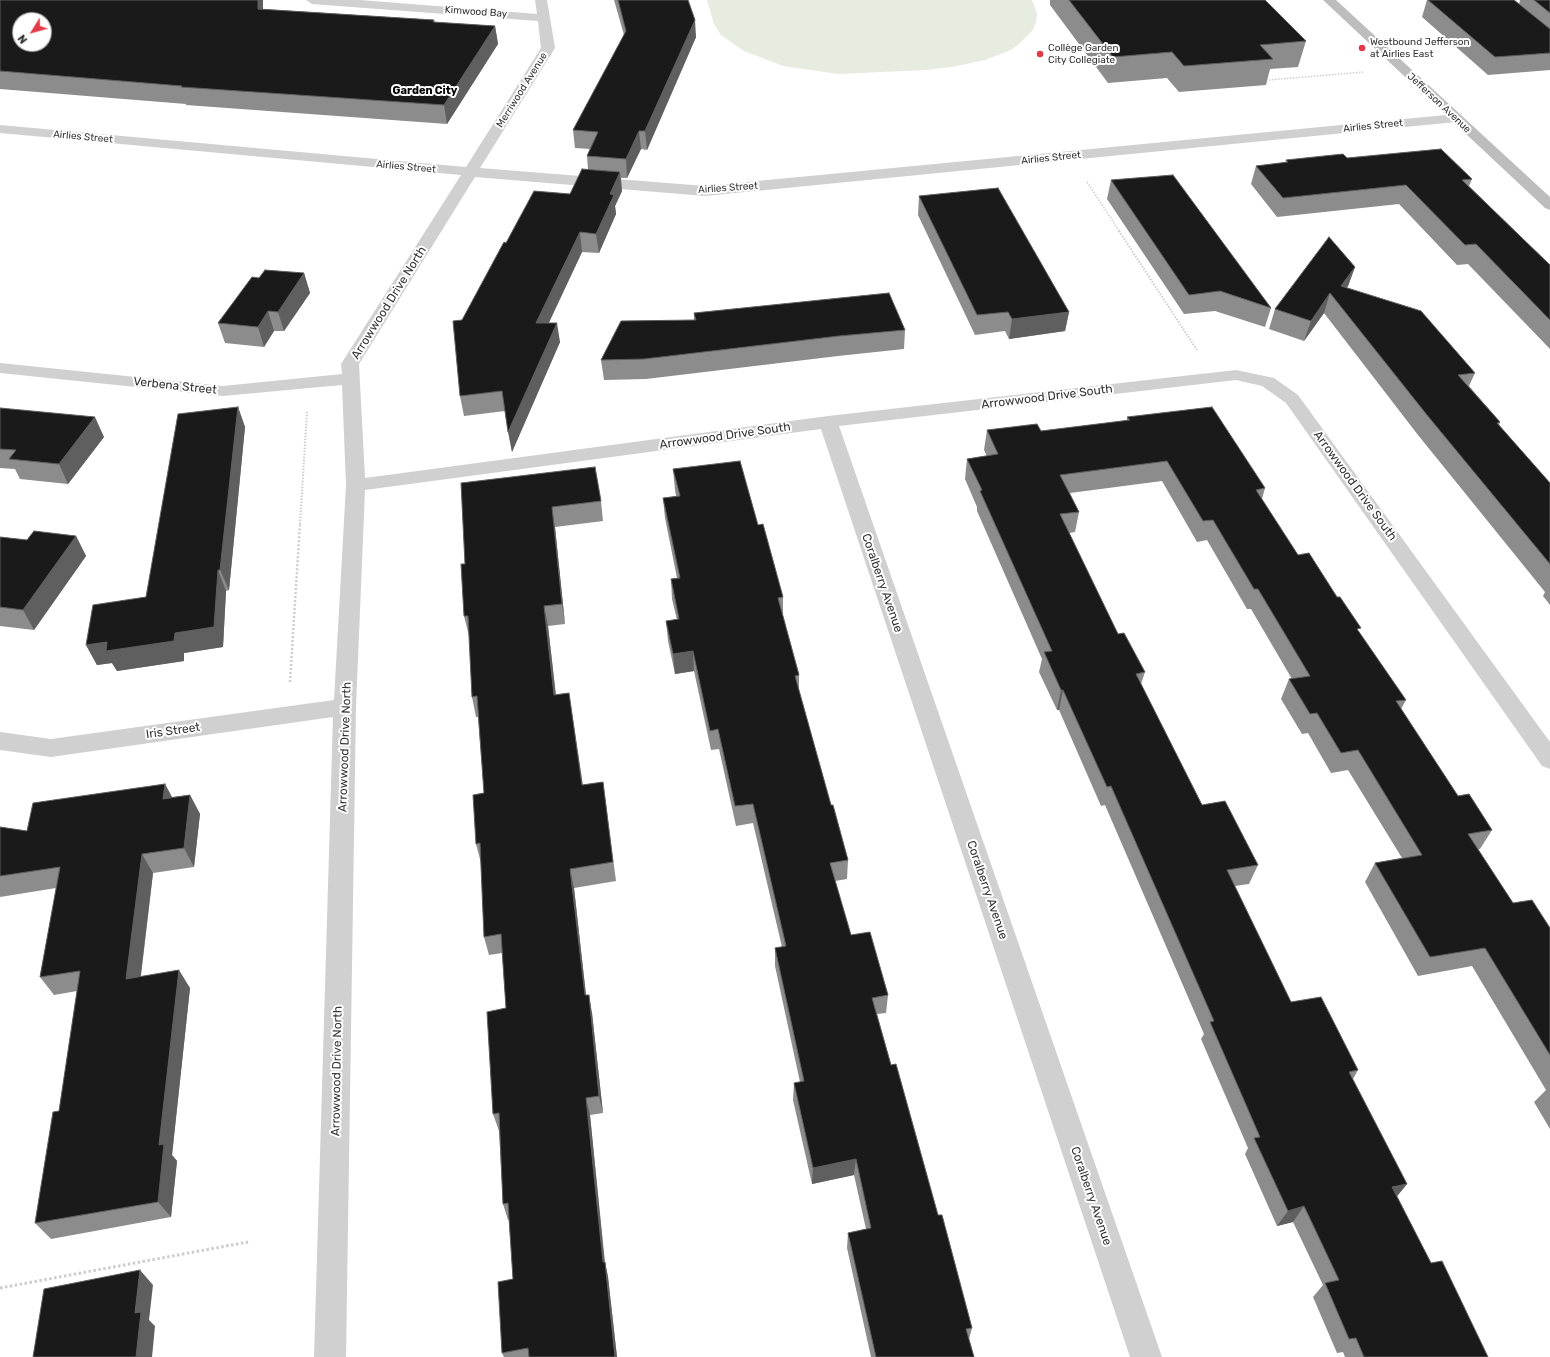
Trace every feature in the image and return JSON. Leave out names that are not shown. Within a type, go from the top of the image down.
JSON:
[{"type":"street","name":"Kimwood Bay","points":[[312,0],[545,18]]},
{"type":"street","name":"Merriwood Avenue","points":[[471,172],[548,48],[542,0]]},
{"type":"street","name":"Jefferson Avenue","points":[[1329,0],[1550,205]]},
{"type":"street","name":"Airlies Street","points":[[0,129],[471,172],[705,191],[1456,118]]},
{"type":"street","name":"Arrowwood Drive North","points":[[330,1357],[345,707],[356,485],[350,364],[471,172]]},
{"type":"street","name":"Verbena Street","points":[[0,368],[222,391],[350,379]]},
{"type":"street","name":"Arrowwood Drive South","points":[[356,485],[828,422],[1236,375],[1268,382],[1292,400],[1550,760]]},
{"type":"street","name":"Coralberry Avenue","points":[[828,422],[1146,1357]]},
{"type":"street","name":"Iris Street","points":[[0,741],[51,748],[345,707]]},
{"type":"path","points":[[1269,80],[1366,71]]},
{"type":"path","points":[[1069,156],[1215,378]]},
{"type":"path","points":[[288,715],[308,383]]},
{"type":"path","points":[[0,1288],[248,1242]]},
{"type":"shaded area","points":[[707,0],[1032,0],[1037,13],[1033,30],[1020,43],[1011,50],[985,60],[952,67],[926,70],[838,74],[783,66],[744,51],[721,35],[714,24]]},
{"type":"building","points":[[0,0],[258,0],[258,9],[434,20],[433,22],[495,26],[444,105],[181,87],[182,86],[0,71]]},
{"type":"building","points":[[618,0],[688,0],[695,20],[645,131],[639,131],[626,159],[587,156],[598,132],[573,130],[626,31]]},
{"type":"building","points":[[1069,0],[1265,0],[1306,41],[1260,45],[1273,59],[1184,66],[1172,52],[1113,57]]},
{"type":"building","points":[[1428,0],[1514,0],[1550,29],[1550,53],[1495,57]]},
{"type":"building","points":[[1534,0],[1550,0],[1550,13]]},
{"type":"building","points":[[1441,149],[1472,179],[1462,180],[1550,265],[1550,320],[1476,244],[1465,245],[1406,185],[1283,198],[1256,166],[1288,162],[1286,160],[1343,154],[1347,158]]},
{"type":"building","points":[[582,169],[620,172],[610,194],[614,195],[596,234],[580,232],[536,323],[557,323],[508,432],[502,391],[460,396],[453,321],[462,320],[504,242],[506,243],[534,191],[570,194]]},
{"type":"building","points":[[1173,175],[1271,308],[1220,291],[1189,295],[1111,180]]},
{"type":"building","points":[[998,188],[1069,312],[1012,319],[1008,312],[977,315],[919,196]]},
{"type":"building","points":[[1329,237],[1355,267],[1341,286],[1421,311],[1475,373],[1458,375],[1500,422],[1497,423],[1550,483],[1550,564],[1427,415],[1330,293],[1311,321],[1275,309]]},
{"type":"building","points":[[265,270],[304,273],[278,312],[268,311],[258,327],[218,323],[252,277],[259,278]]},
{"type":"building","points":[[889,293],[905,330],[839,336],[644,359],[601,360],[621,321],[696,320],[694,313]]},
{"type":"building","points":[[238,407],[220,570],[218,570],[214,627],[175,633],[174,641],[106,651],[107,642],[86,645],[93,605],[146,597],[178,414]]},
{"type":"building","points":[[1212,407],[1265,488],[1256,490],[1298,555],[1309,553],[1337,597],[1340,597],[1361,628],[1357,629],[1406,700],[1396,701],[1458,796],[1469,794],[1492,830],[1468,834],[1513,903],[1532,900],[1550,928],[1550,1055],[1485,948],[1430,957],[1375,863],[1422,855],[1358,750],[1341,753],[1317,713],[1310,714],[1289,679],[1310,676],[1258,589],[1254,589],[1213,520],[1203,521],[1167,461],[1060,475],[1079,512],[1060,514],[1118,634],[1124,633],[1145,672],[1136,674],[1202,805],[1225,801],[1258,865],[1227,870],[1291,1002],[1321,997],[1358,1070],[1349,1072],[1407,1184],[1392,1187],[1431,1263],[1442,1261],[1488,1357],[1364,1357],[1356,1338],[1349,1339],[1325,1283],[1339,1280],[1304,1206],[1288,1211],[1254,1138],[1260,1137],[1210,1022],[1214,1021],[1111,786],[1107,787],[1044,652],[1052,651],[967,459],[998,454],[987,430],[1037,424],[1041,431],[1130,420],[1127,417]]},
{"type":"building","points":[[0,408],[95,417],[59,464],[9,459],[16,450],[0,449]]},
{"type":"building","points":[[740,461],[758,525],[763,524],[783,597],[778,598],[799,675],[795,676],[848,860],[830,863],[851,935],[870,932],[888,995],[872,998],[891,1065],[896,1064],[938,1215],[942,1215],[972,1328],[966,1329],[974,1357],[876,1357],[848,1233],[871,1228],[856,1159],[813,1168],[794,1083],[804,1081],[775,948],[786,946],[753,804],[735,806],[718,729],[710,731],[693,651],[673,654],[666,621],[679,619],[671,579],[680,578],[663,498],[680,496],[673,469]]},
{"type":"building","points":[[595,467],[601,501],[552,507],[562,604],[544,606],[554,695],[569,693],[582,785],[603,782],[613,862],[570,869],[585,995],[589,995],[599,1096],[586,1098],[603,1262],[605,1262],[615,1357],[529,1357],[528,1348],[502,1353],[498,1282],[513,1279],[508,1203],[503,1204],[499,1113],[493,1114],[487,1012],[506,1008],[501,934],[484,937],[480,843],[476,844],[473,795],[484,793],[477,696],[472,697],[468,616],[464,616],[461,564],[465,564],[461,483]]},
{"type":"building","points":[[34,531],[76,536],[23,610],[0,607],[0,537],[27,540]]},
{"type":"building","points":[[165,784],[163,799],[190,795],[184,848],[142,854],[126,979],[179,970],[159,1145],[164,1144],[158,1202],[35,1223],[53,1112],[59,1111],[80,971],[40,977],[60,867],[0,876],[0,827],[27,831],[33,803]]},
{"type":"building","points":[[140,1270],[135,1313],[141,1312],[136,1357],[33,1357],[44,1289]]},
{"type":"place","name":"Westbound Jefferson at Airlies East","points":[[1362,48]]},
{"type":"place","name":"Collège Garden City Collegiate","points":[[1040,54]]},
{"type":"district","name":"Garden City","points":[[425,91]]}]
